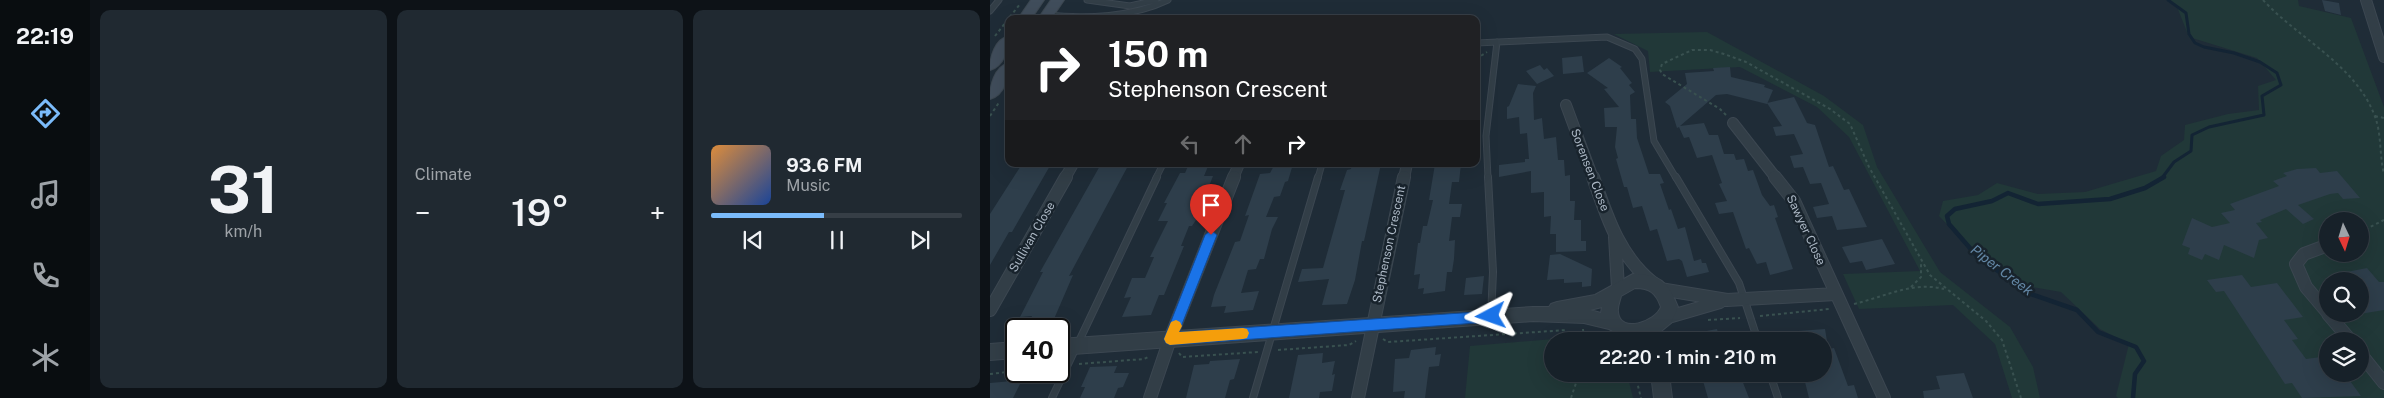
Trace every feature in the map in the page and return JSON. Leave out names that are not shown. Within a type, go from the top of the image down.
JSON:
[{"type":"main road","points":[[1027,15],[1038,0]]},
{"type":"main road","points":[[1045,15],[1042,10],[1046,0]]},
{"type":"main road","points":[[1047,15],[1058,0]]},
{"type":"main road","points":[[990,65],[1005,45]]},
{"type":"main road","points":[[990,94],[1005,73]]},
{"type":"street","points":[[2366,0],[2384,57]]},
{"type":"street","name":"Sorensen Close","points":[[1566,105],[1614,235],[1638,271],[1657,286]]},
{"type":"street","name":"Sawyer Close","points":[[1734,123],[1794,201],[1884,398]]},
{"type":"street","name":"Sullivan Close","points":[[990,310],[1071,167]]},
{"type":"street","points":[[1150,398],[1170,339],[1238,167]]},
{"type":"street","name":"Stephenson Crescent","points":[[1358,398],[1371,325],[1406,167]]},
{"type":"street","name":"Sorensen Close","points":[[1614,235],[1616,290]]},
{"type":"street","points":[[2319,249],[2302,256],[2296,266],[2302,281],[2319,302]]},
{"type":"street","points":[[1533,314],[1599,301],[1633,282],[1727,300],[1836,294]]},
{"type":"street","points":[[1657,286],[1664,292],[1669,305],[1661,332]]},
{"type":"street","points":[[1616,290],[1608,308],[1609,316],[1624,332]]},
{"type":"street","points":[[1636,332],[1651,330],[1664,318],[1727,300]]},
{"type":"street","points":[[1070,347],[1271,331],[1533,314],[1584,316],[1624,332]]},
{"type":"street","points":[[2335,322],[2343,332]]},
{"type":"street","points":[[990,352],[1005,351]]},
{"type":"street","points":[[2369,364],[2384,383]]},
{"type":"lane","points":[[990,12],[999,0]]},
{"type":"lane","points":[[1087,0],[1130,6],[1156,0]]},
{"type":"lane","points":[[1081,15],[1133,12],[1157,7],[1168,0]]},
{"type":"lane","points":[[1480,43],[1607,37],[1635,49],[1642,59],[1654,141],[1738,283],[1755,332]]},
{"type":"lane","points":[[1491,316],[1493,272],[1486,136],[1498,42]]},
{"type":"lane","points":[[1070,341],[1161,167]]},
{"type":"lane","points":[[1253,398],[1271,331],[1321,167]]},
{"type":"lane","points":[[1773,382],[1778,398]]},
{"type":"lane","points":[[1052,398],[1058,383]]},
{"type":"path","points":[[1011,15],[1023,0]]},
{"type":"path","points":[[2263,0],[2298,35],[2350,75],[2375,116],[2384,174]]},
{"type":"path","points":[[990,42],[1005,23]]},
{"type":"path","points":[[1734,123],[1720,109],[1662,74],[1660,70],[1662,64],[1692,50],[1710,50],[1746,62],[1830,109],[1854,130],[1869,168],[1930,275],[1986,321],[2002,340],[2022,398]]},
{"type":"path","points":[[2375,116],[2384,118]]},
{"type":"path","points":[[2369,228],[2384,220]]},
{"type":"path","points":[[1854,304],[1918,284],[1922,277],[1920,259]]},
{"type":"path","points":[[1909,288],[1933,286],[1946,290]]},
{"type":"path","points":[[1583,332],[1583,328],[1588,328]]},
{"type":"path","points":[[1384,339],[1388,342],[1573,329]]},
{"type":"path","points":[[1070,365],[1144,360],[1149,356]]},
{"type":"path","points":[[990,374],[1005,372]]},
{"type":"path","points":[[1571,398],[1576,382]]},
{"type":"path","points":[[1637,382],[1641,398]]},
{"type":"green space","points":[[2167,0],[2298,0],[2299,6],[2351,18],[2384,107],[2384,398],[2118,398],[2116,396],[2129,344],[2100,329],[2061,292],[2027,286],[1972,250],[1939,216],[1943,201],[1978,195],[1997,183],[2038,194],[2085,192],[2156,171],[2161,156],[2184,140],[2185,125],[2228,114],[2259,110],[2258,86],[2276,80],[2257,58],[2189,37],[2177,7]]},
{"type":"green space","points":[[1707,32],[1824,96],[1863,125],[1877,167],[1940,272],[2010,327],[2033,367],[2040,398],[2012,398],[1995,344],[1953,305],[1859,309],[1843,274],[1920,271],[1849,137],[1817,107],[1740,67],[1650,72],[1648,51],[1614,34]]},
{"type":"green space","points":[[1544,340],[1544,382],[1629,382],[1633,398],[1465,398],[1470,346]]},
{"type":"building","points":[[2322,0],[2339,3],[2341,15],[2325,11]]},
{"type":"building","points":[[1582,56],[1584,72],[1563,74],[1562,58]]},
{"type":"building","points":[[1609,58],[1622,67],[1620,68],[1632,83],[1629,85],[1635,92],[1630,95],[1631,119],[1636,119],[1637,138],[1649,174],[1660,174],[1664,183],[1660,184],[1669,210],[1671,209],[1678,229],[1685,227],[1694,261],[1701,259],[1702,263],[1706,263],[1709,272],[1687,277],[1682,261],[1679,259],[1667,261],[1657,229],[1650,231],[1642,206],[1633,208],[1627,187],[1624,187],[1616,159],[1618,158],[1615,147],[1617,127],[1605,127],[1604,108],[1619,107],[1604,89],[1608,88],[1587,73]]},
{"type":"building","points":[[1540,65],[1544,70],[1547,68],[1554,76],[1537,84],[1526,71]]},
{"type":"building","points":[[1730,67],[1731,77],[1765,85],[1764,87],[1773,90],[1767,104],[1727,94],[1716,95],[1680,126],[1704,123],[1709,135],[1718,135],[1724,154],[1734,154],[1736,160],[1744,159],[1748,171],[1753,170],[1762,195],[1770,206],[1774,205],[1778,217],[1775,218],[1793,269],[1770,275],[1766,262],[1757,264],[1749,248],[1746,249],[1733,212],[1719,214],[1715,203],[1727,201],[1719,184],[1722,183],[1712,155],[1697,158],[1689,137],[1684,138],[1679,127],[1677,128],[1670,106],[1665,102],[1687,84],[1685,73],[1714,71],[1713,68]]},
{"type":"building","points":[[1518,84],[1536,86],[1533,93],[1534,120],[1542,118],[1544,139],[1556,137],[1558,160],[1564,160],[1565,176],[1570,175],[1570,201],[1575,201],[1574,220],[1581,220],[1581,241],[1586,241],[1586,251],[1556,252],[1556,234],[1550,234],[1551,216],[1544,217],[1544,192],[1531,193],[1531,171],[1499,177],[1499,165],[1525,162],[1525,159],[1529,159],[1527,133],[1520,134],[1519,117],[1507,119],[1507,107]]},
{"type":"building","points":[[1794,97],[1807,123],[1815,125],[1829,167],[1833,166],[1844,190],[1849,189],[1867,227],[1837,230],[1832,216],[1817,218],[1813,207],[1829,204],[1821,183],[1810,184],[1803,167],[1794,168],[1790,156],[1803,154],[1794,134],[1776,136],[1773,127],[1782,126],[1767,103]]},
{"type":"building","points":[[1020,167],[1049,167],[1012,232],[1009,232],[990,265],[990,214]]},
{"type":"building","points":[[1099,167],[1127,167],[1069,276],[1073,275],[1054,318],[1020,317],[1043,272],[1040,272]]},
{"type":"building","points":[[1188,167],[1208,167],[1204,176],[1213,176],[1196,220],[1192,226],[1189,226],[1181,246],[1184,246],[1164,295],[1159,295],[1151,315],[1122,317],[1131,297],[1124,298],[1132,278],[1145,278],[1154,257],[1150,257],[1168,221],[1158,221],[1167,203],[1164,203],[1180,173],[1185,173]]},
{"type":"building","points":[[1273,167],[1292,167],[1288,181],[1285,182],[1280,196],[1274,197],[1266,217],[1278,217],[1272,229],[1264,259],[1260,259],[1256,269],[1248,270],[1241,293],[1259,291],[1253,310],[1224,313],[1226,306],[1211,307],[1214,295],[1235,242],[1240,241],[1249,215],[1245,216],[1260,174],[1270,173]]},
{"type":"building","points":[[1351,167],[1380,167],[1364,241],[1362,241],[1355,280],[1347,304],[1322,305],[1329,279],[1298,282],[1302,269],[1323,268],[1345,190],[1340,190],[1347,170]]},
{"type":"building","points":[[1434,167],[1461,167],[1459,182],[1452,182],[1449,204],[1462,204],[1460,217],[1452,217],[1449,241],[1455,240],[1452,272],[1447,272],[1445,291],[1423,294],[1424,288],[1418,289],[1420,274],[1414,275],[1418,243],[1420,243],[1423,226],[1427,226],[1433,200],[1429,200]]},
{"type":"building","points":[[2316,168],[2320,173],[2337,171],[2360,198],[2343,199],[2338,193],[2298,205],[2314,219],[2303,224],[2286,209],[2260,220],[2262,222],[2256,223],[2268,238],[2259,240],[2254,258],[2224,245],[2219,260],[2205,254],[2202,260],[2188,254],[2190,248],[2182,245],[2192,218],[2212,227],[2230,223],[2221,213],[2235,210],[2230,204],[2279,186],[2273,181],[2287,176],[2283,173],[2297,169]]},
{"type":"building","points":[[1882,239],[1895,264],[1866,270],[1862,261],[1850,263],[1842,247]]},
{"type":"building","points":[[1560,254],[1592,269],[1591,286],[1582,287],[1582,282],[1564,283],[1564,279],[1547,280],[1550,255]]},
{"type":"building","points":[[2367,268],[2379,282],[2384,282],[2384,310],[2369,312],[2369,272],[2346,272]]},
{"type":"building","points":[[2242,275],[2251,287],[2277,283],[2303,317],[2284,320],[2298,339],[2292,340],[2306,359],[2319,357],[2319,382],[2351,382],[2361,396],[2302,398],[2292,383],[2285,384],[2224,291],[2216,292],[2207,280]]},
{"type":"building","points":[[1484,276],[1482,294],[1464,295],[1466,278]]},
{"type":"building","points":[[1717,329],[1718,332],[1701,332]]},
{"type":"building","points":[[1825,329],[1826,332],[1785,332]]},
{"type":"building","points":[[1436,347],[1435,355],[1441,354],[1439,366],[1429,367],[1425,398],[1404,398],[1405,391],[1393,392],[1395,359],[1409,358],[1411,350]]},
{"type":"building","points":[[1832,348],[1834,348],[1848,386],[1854,385],[1858,398],[1809,398],[1805,382],[1832,382]]},
{"type":"building","points":[[1323,353],[1322,363],[1335,361],[1332,375],[1335,374],[1332,391],[1320,392],[1319,398],[1289,398],[1298,355]]},
{"type":"building","points":[[1240,359],[1234,379],[1230,380],[1225,398],[1186,398],[1194,365],[1209,364],[1210,361]]},
{"type":"building","points":[[1117,366],[1114,373],[1129,373],[1123,387],[1118,388],[1114,398],[1080,398],[1085,387],[1081,387],[1090,367]]},
{"type":"building","points":[[1964,373],[1973,398],[1924,398],[1923,391],[1940,389],[1936,376]]},
{"type":"building","points":[[1703,382],[1743,382],[1749,398],[1708,398]]},
{"type":"building","points":[[990,383],[1020,383],[1013,398],[990,398]]},
{"type":"waterway","name":"Piper Creek","points":[[2162,178],[2174,162],[2191,151],[2192,135],[2209,127],[2264,115],[2262,96],[2281,85],[2277,73],[2260,62],[2195,43],[2189,34],[2186,13],[2168,0]]},
{"type":"waterway","name":"Piper Creek","points":[[2133,398],[2135,374],[2144,361],[2136,347],[2098,332],[2077,310],[2028,293],[1976,255],[1949,224],[1947,216],[1955,209],[1992,201],[2008,193],[2038,204],[2110,199],[2145,188],[2164,177]]},
{"type":"slow traffic","points":[[1176,326],[1170,339],[1243,333]]},
{"type":"route","points":[[1211,235],[1170,339],[1491,316]]}]
